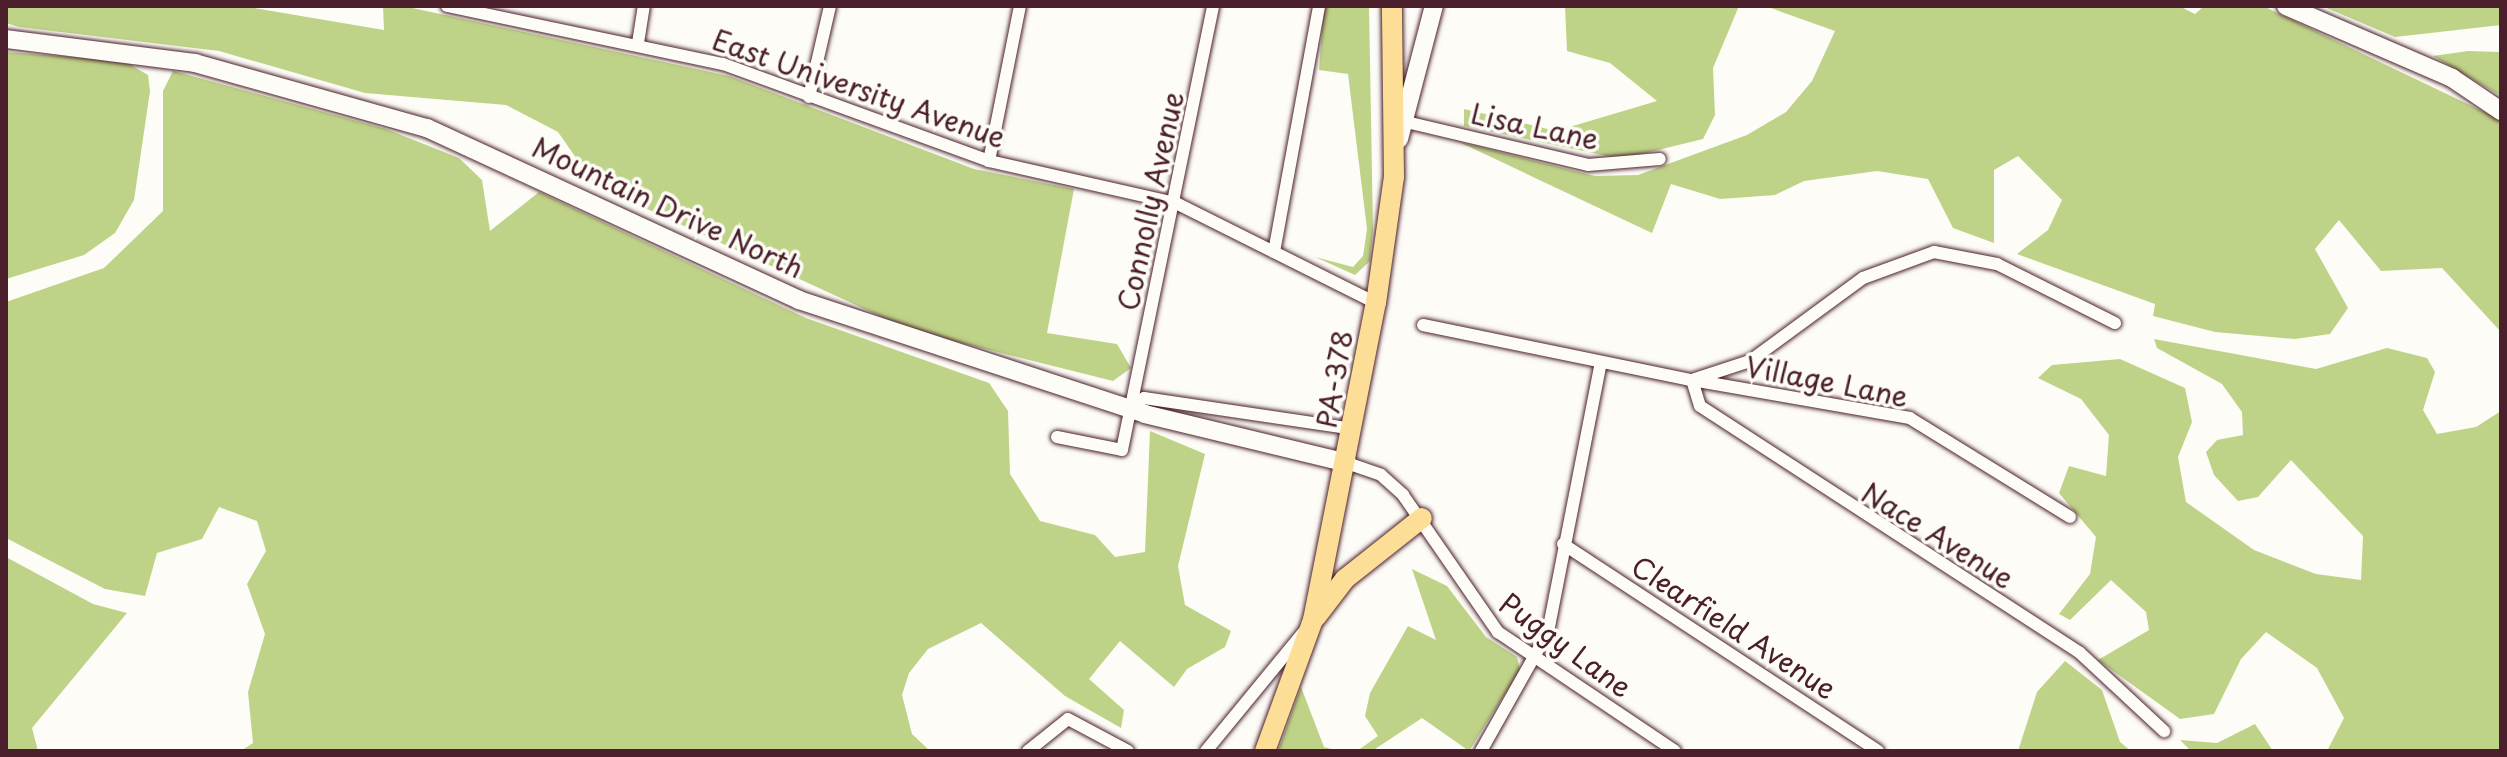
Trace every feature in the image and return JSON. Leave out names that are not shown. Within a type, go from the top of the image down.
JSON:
[{"type":"main road","name":"PA-378","points":[[1265,751],[1313,620],[1347,463],[1376,303],[1394,177],[1392,6]]},
{"type":"main road","points":[[1313,620],[1345,579],[1422,518]]},
{"type":"street","name":"East University Avenue","points":[[447,6],[638,43],[734,67],[989,161],[1176,203],[1376,303]]},
{"type":"street","points":[[638,43],[644,6]]},
{"type":"street","points":[[809,97],[830,6]]},
{"type":"street","points":[[989,161],[1020,6]]},
{"type":"street","name":"Connolly Avenue","points":[[1057,437],[1122,450],[1176,203],[1213,6]]},
{"type":"street","points":[[1274,252],[1319,6]]},
{"type":"street","points":[[1394,177],[1402,121],[1434,6]]},
{"type":"street","points":[[2286,6],[2452,78],[2501,111]]},
{"type":"street","name":"Mountain Drive North","points":[[6,39],[195,63],[427,128],[799,300],[1132,405],[1347,463]]},
{"type":"street","name":"Lisa Lane","points":[[1402,121],[1588,165],[1660,159]]},
{"type":"street","points":[[1692,380],[1750,361],[1863,278],[1934,252],[1971,254],[2026,276],[2115,323]]},
{"type":"street","name":"Village Lane","points":[[1423,325],[1692,380],[1910,418],[2070,517]]},
{"type":"street","points":[[1481,751],[1537,660],[1601,362]]},
{"type":"street","name":"Nace Avenue","points":[[1692,380],[1700,406],[2080,653],[2164,731]]},
{"type":"street","points":[[1132,405],[1144,398],[1353,429]]},
{"type":"street","name":"Puggy Lane","points":[[1347,463],[1381,475],[1422,518],[1468,597],[1537,660],[1675,751]]},
{"type":"street","name":"Clearfield Avenue","points":[[1563,544],[1878,751]]},
{"type":"street","points":[[1206,751],[1313,620]]},
{"type":"street","points":[[1028,751],[1068,719],[1128,751]]},
{"type":"green space","points":[[6,6],[242,6],[384,30],[383,6],[403,6],[729,76],[974,169],[1074,189],[1047,333],[1117,344],[1131,368],[1113,381],[910,330],[595,185],[558,132],[506,105],[365,93],[219,51],[19,27],[6,23]]},
{"type":"green space","points":[[1324,6],[1369,6],[1373,230],[1370,261],[1355,275],[1315,257],[1353,267],[1363,256],[1367,229],[1348,74],[1319,70]]},
{"type":"green space","points":[[1565,6],[1739,6],[1713,68],[1715,115],[1703,139],[1621,159],[1464,126],[1464,109],[1556,131],[1657,101],[1610,63],[1567,51]]},
{"type":"green space","points":[[1765,6],[2179,6],[2195,14],[2204,6],[2263,6],[2501,120],[2501,332],[2442,268],[2381,271],[2339,220],[2315,249],[2348,308],[2330,334],[2295,339],[2215,332],[2153,316],[2155,304],[2017,254],[2048,230],[2062,200],[2018,156],[1994,170],[1994,243],[1953,228],[1928,179],[1877,171],[1804,181],[1775,195],[1720,199],[1671,184],[1652,233],[1459,142],[1595,176],[1638,175],[1747,135],[1786,112],[1812,81],[1835,31]]},
{"type":"green space","points":[[2322,6],[2501,6],[2501,25],[2395,37]]},
{"type":"green space","points":[[2468,51],[2501,52],[2501,96],[2433,56]]},
{"type":"green space","points":[[6,52],[124,61],[148,75],[150,91],[134,200],[115,233],[84,255],[6,279]]},
{"type":"green space","points":[[173,71],[386,129],[459,158],[482,180],[490,231],[539,192],[806,318],[989,383],[1008,411],[1010,474],[1040,521],[1095,535],[1115,557],[1145,552],[1150,431],[1205,454],[1178,566],[1185,605],[1231,631],[1225,647],[1187,669],[1174,687],[1120,641],[1089,679],[1124,710],[1121,728],[1065,696],[981,623],[928,649],[909,673],[902,695],[912,734],[930,751],[241,751],[253,743],[248,692],[265,634],[247,584],[266,551],[257,521],[219,507],[202,539],[157,553],[145,596],[105,589],[6,538],[6,302],[104,268],[163,211],[163,91]]},
{"type":"green space","points":[[2154,339],[2316,369],[2387,348],[2427,358],[2435,372],[2423,410],[2437,434],[2476,427],[2501,411],[2501,751],[2327,751],[2344,718],[2317,668],[2266,632],[2241,659],[2214,714],[2180,719],[2098,660],[2149,630],[2146,612],[2111,580],[2070,620],[2059,614],[2090,574],[2096,537],[2059,493],[2069,466],[2106,476],[2109,435],[2081,399],[2038,378],[2052,365],[2120,359],[2185,388],[2192,422],[2178,457],[2186,502],[2254,550],[2316,574],[2361,580],[2363,536],[2291,460],[2258,497],[2238,501],[2214,475],[2206,452],[2217,440],[2243,435],[2242,412],[2222,384],[2157,348]]},
{"type":"green space","points":[[6,557],[93,604],[127,613],[32,728],[38,751],[6,751]]},
{"type":"green space","points":[[1412,569],[1447,586],[1486,637],[1517,657],[1520,670],[1469,751],[1422,718],[1372,751],[1357,751],[1378,736],[1365,716],[1370,693],[1408,626],[1436,640]]},
{"type":"green space","points":[[2065,661],[2102,690],[2120,742],[2131,751],[2018,751],[2037,692]]},
{"type":"green space","points":[[1301,687],[1324,747],[1338,751],[1278,751]]},
{"type":"green space","points":[[2255,724],[2273,751],[2191,751],[2180,740],[2217,743]]}]
